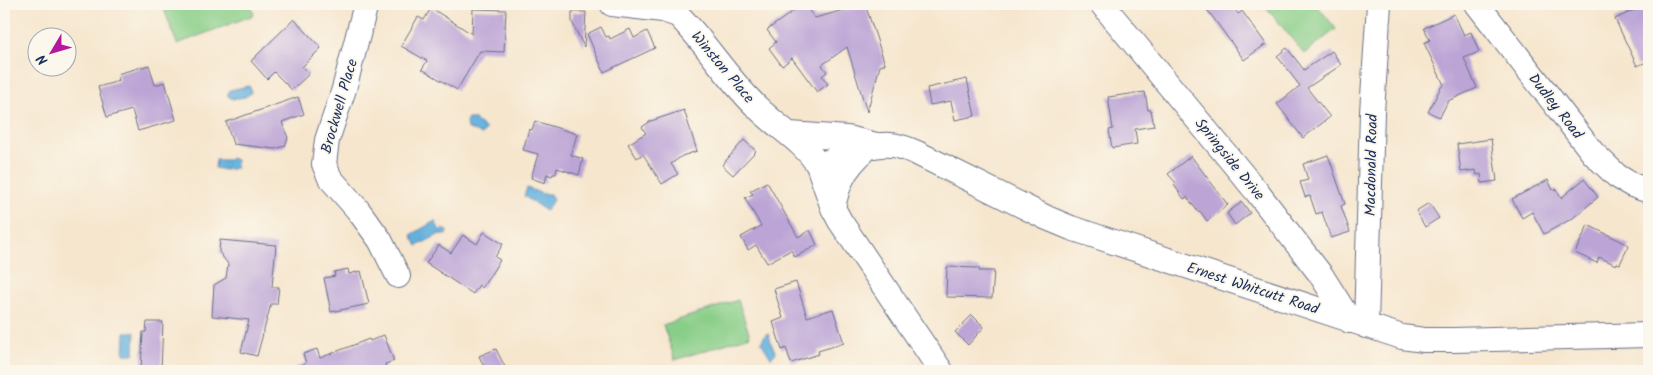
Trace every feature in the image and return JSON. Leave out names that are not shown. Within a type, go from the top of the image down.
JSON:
[{"type":"street","name":"Brockwell Place","points":[[366,4],[344,89],[326,140],[324,164],[330,178],[358,210],[380,240],[398,276]]},
{"type":"street","name":"Winston Place","points":[[612,4],[663,10],[678,15],[757,107],[790,134],[811,154],[818,165]]},
{"type":"street","name":"Springside Drive","points":[[1102,4],[1263,200],[1358,324]]},
{"type":"street","name":"Macdonald Road","points":[[1358,324],[1378,4]]},
{"type":"street","name":"Dudley Road","points":[[1477,4],[1594,153],[1617,176],[1632,185],[1649,191]]},
{"type":"street","name":"Ernest Whitcutt Road","points":[[790,134],[847,138],[871,147]]},
{"type":"street","name":"Ernest Whitcutt Road","points":[[818,165],[871,147],[892,145],[917,153],[1070,228],[1402,337],[1424,340],[1649,335]]},
{"type":"street","points":[[833,208],[838,186],[846,169],[871,147]]},
{"type":"street","points":[[818,165],[833,208],[840,221],[941,371]]},
{"type":"green space","points":[[162,4],[250,4],[254,15],[177,44]]},
{"type":"green space","points":[[1264,4],[1316,4],[1336,29],[1304,54]]},
{"type":"green space","points":[[738,300],[750,336],[675,360],[663,325]]},
{"type":"water","points":[[248,86],[251,93],[245,97],[232,99],[227,95],[230,90]]},
{"type":"water","points":[[467,119],[474,119],[486,129],[482,135],[467,128]]},
{"type":"water","points":[[231,158],[236,160],[236,168],[225,170],[215,168],[216,160],[229,160]]},
{"type":"water","points":[[527,188],[543,194],[550,194],[553,200],[546,211],[524,196]]},
{"type":"water","points":[[435,221],[440,231],[444,229],[447,231],[446,235],[440,234],[417,246],[411,235]]},
{"type":"water","points":[[125,332],[135,332],[134,354],[124,354]]},
{"type":"water","points":[[766,334],[769,334],[776,353],[771,358],[761,342]]},
{"type":"building","points":[[803,4],[815,18],[865,4],[885,64],[880,66],[867,112],[847,47],[822,65],[827,72],[822,76],[828,84],[817,92],[792,58],[782,66],[769,48],[776,42],[767,30]]},
{"type":"building","points":[[1203,4],[1231,4],[1238,14],[1242,11],[1266,44],[1244,60]]},
{"type":"building","points":[[1649,4],[1649,61],[1637,66],[1615,19]]},
{"type":"building","points":[[431,8],[472,34],[473,9],[506,10],[504,52],[480,51],[457,90],[422,69],[427,61],[401,46],[418,17],[424,20]]},
{"type":"building","points":[[572,12],[586,12],[584,47],[572,22]]},
{"type":"building","points":[[1454,14],[1464,35],[1471,32],[1479,52],[1464,58],[1477,88],[1448,101],[1440,117],[1428,112],[1441,87],[1444,85],[1424,43],[1430,40],[1424,28]]},
{"type":"building","points":[[294,19],[321,48],[302,67],[309,74],[292,90],[274,72],[267,79],[251,61]]},
{"type":"building","points":[[601,27],[606,37],[609,36],[610,39],[630,29],[634,38],[647,31],[655,48],[604,72],[587,34]]},
{"type":"building","points":[[1287,48],[1304,70],[1332,51],[1341,65],[1307,88],[1330,117],[1303,138],[1277,104],[1300,86],[1277,56]]},
{"type":"building","points":[[149,65],[155,85],[165,82],[176,120],[138,131],[132,110],[107,117],[98,87],[119,81],[117,74]]},
{"type":"building","points":[[967,79],[975,116],[955,120],[951,101],[930,105],[927,88]]},
{"type":"building","points":[[1145,92],[1148,110],[1151,110],[1154,126],[1135,129],[1137,144],[1112,148],[1109,130],[1113,129],[1108,97]]},
{"type":"building","points":[[298,97],[304,114],[282,122],[288,138],[285,146],[275,149],[233,144],[226,122]]},
{"type":"building","points":[[684,110],[697,151],[682,156],[671,164],[678,174],[662,184],[643,154],[637,158],[628,144],[646,133],[642,127],[651,121]]},
{"type":"building","points":[[535,121],[577,134],[571,155],[583,159],[579,175],[557,168],[556,174],[552,176],[547,174],[545,183],[531,178],[538,154],[523,150],[529,129],[532,130]]},
{"type":"building","points":[[1491,139],[1497,181],[1482,183],[1481,174],[1477,175],[1476,170],[1461,172],[1457,144]]},
{"type":"building","points":[[744,140],[756,151],[733,175],[722,165]]},
{"type":"building","points":[[1328,155],[1345,204],[1341,206],[1350,232],[1331,238],[1322,212],[1316,214],[1310,196],[1305,197],[1300,182],[1308,180],[1303,164]]},
{"type":"building","points":[[1191,156],[1228,205],[1207,221],[1187,197],[1184,199],[1174,185],[1176,183],[1168,174]]},
{"type":"building","points":[[1584,179],[1598,197],[1573,218],[1544,234],[1532,212],[1522,218],[1512,199],[1548,180],[1553,190],[1556,189],[1561,198]]},
{"type":"building","points":[[767,182],[798,237],[810,230],[817,245],[795,257],[791,250],[767,263],[756,245],[748,250],[741,237],[761,226],[745,198],[753,194],[750,191]]},
{"type":"building","points":[[1242,202],[1250,213],[1235,225],[1227,213]]},
{"type":"building","points":[[1429,203],[1439,218],[1425,227],[1416,211]]},
{"type":"building","points":[[1588,225],[1629,245],[1620,264],[1617,263],[1616,265],[1599,257],[1597,263],[1575,253]]},
{"type":"building","points":[[484,232],[503,244],[495,257],[500,260],[482,288],[479,285],[473,294],[426,263],[439,245],[451,253],[463,235],[477,244]]},
{"type":"building","points":[[220,240],[276,245],[272,287],[279,287],[277,304],[271,304],[257,356],[241,352],[249,320],[212,316],[214,285],[226,278],[228,264],[219,252]]},
{"type":"building","points":[[947,267],[979,268],[979,271],[994,271],[992,298],[946,297]]},
{"type":"building","points":[[348,269],[349,274],[361,271],[369,304],[331,312],[324,278],[335,276],[334,272]]},
{"type":"building","points":[[796,282],[807,317],[833,309],[844,343],[818,351],[819,354],[791,363],[786,348],[782,350],[773,322],[783,318],[774,289]]},
{"type":"building","points":[[972,315],[984,327],[968,345],[955,332]]},
{"type":"building","points":[[147,322],[163,322],[161,371],[141,371],[143,332],[146,332]]},
{"type":"building","points":[[384,335],[394,361],[385,364],[386,368],[378,371],[288,371],[306,363],[303,354],[317,349],[320,358]]},
{"type":"building","points":[[496,349],[507,371],[486,371],[479,356]]}]
